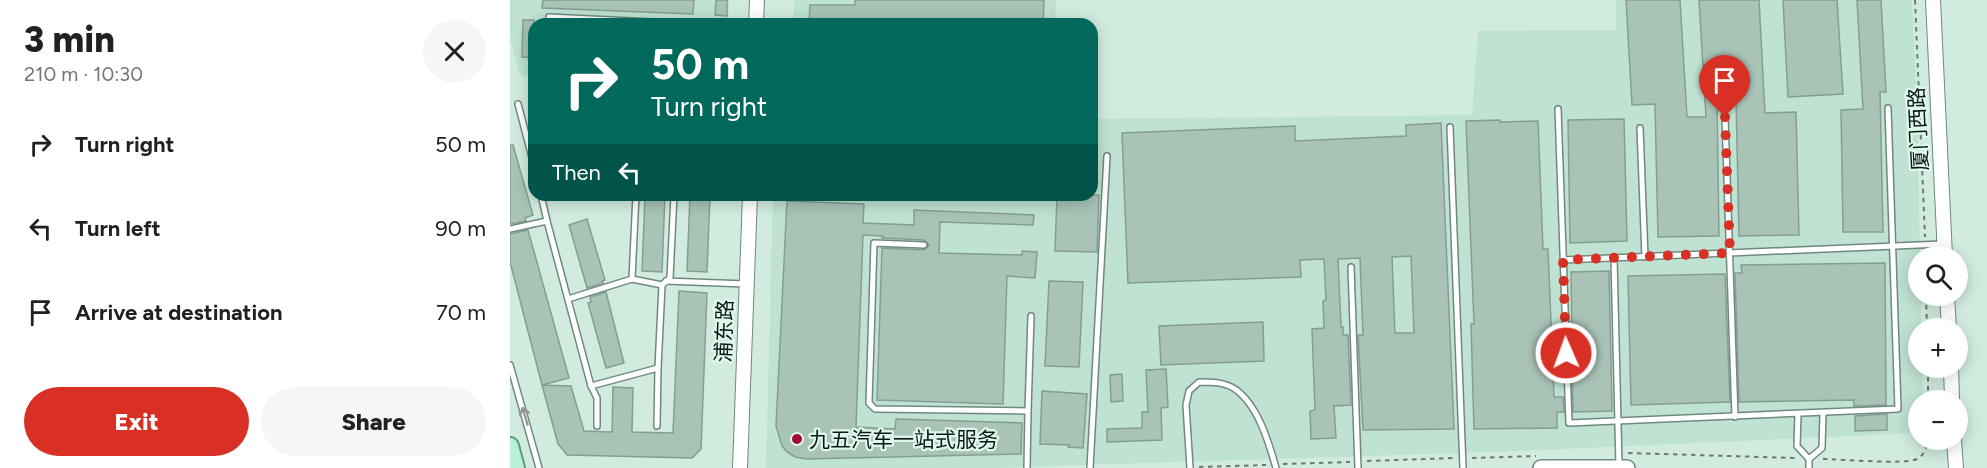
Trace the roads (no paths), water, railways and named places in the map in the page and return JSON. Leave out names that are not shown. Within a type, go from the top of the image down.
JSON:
[{"type":"main road","points":[[510,446],[516,468]]},
{"type":"main road","points":[[1541,468],[1627,468]]},
{"type":"street","points":[[756,18],[757,0]]},
{"type":"street","name":"厦门西路","points":[[1933,0],[1945,246]]},
{"type":"street","name":"浦东路","points":[[740,468],[750,201]]},
{"type":"street","points":[[1955,450],[1956,468]]},
{"type":"lane","points":[[549,17],[570,18]]},
{"type":"lane","points":[[518,104],[528,140]]},
{"type":"lane","points":[[1558,109],[1569,423],[1898,409],[1888,108]]},
{"type":"lane","points":[[1725,117],[1736,417]]},
{"type":"lane","points":[[1450,127],[1463,468]]},
{"type":"lane","points":[[1640,128],[1646,257]]},
{"type":"lane","points":[[1090,468],[1107,156]]},
{"type":"lane","points":[[542,201],[591,386],[597,398],[597,426]]},
{"type":"lane","points":[[632,279],[636,201]]},
{"type":"lane","points":[[657,426],[658,368],[664,283],[670,278],[674,201]]},
{"type":"lane","points":[[510,229],[547,221]]},
{"type":"lane","points":[[924,245],[874,243],[869,403],[874,409],[1028,411]]},
{"type":"lane","points":[[1563,260],[1929,246]]},
{"type":"lane","points":[[1614,258],[1619,468]]},
{"type":"lane","points":[[1351,267],[1358,468]]},
{"type":"lane","points":[[568,299],[632,279],[664,283],[746,284]]},
{"type":"lane","points":[[1027,468],[1031,316]]},
{"type":"lane","points":[[510,365],[539,468]]},
{"type":"lane","points":[[591,386],[658,368]]},
{"type":"lane","points":[[1190,468],[1186,405],[1189,391],[1199,382],[1220,382],[1236,390],[1250,406],[1263,428],[1276,468]]},
{"type":"lane","points":[[1809,459],[1822,448],[1823,413]]},
{"type":"lane","points":[[1798,414],[1797,446],[1809,459],[1809,468]]},
{"type":"place","name":"九五汽车一站式服务","points":[[797,439]]}]
